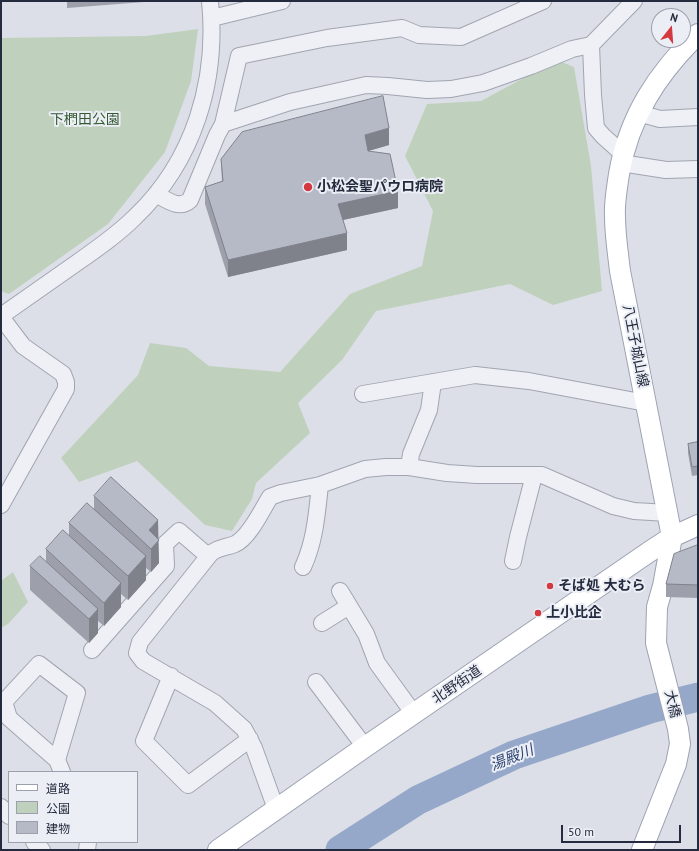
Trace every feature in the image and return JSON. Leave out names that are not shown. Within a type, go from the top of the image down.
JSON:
[{"type":"main road","name":"八王子城山線","points":[[666,678],[656,643],[656,621],[657,607],[663,586],[672,537],[616,244],[616,190],[622,159],[630,132],[645,99],[662,74],[698,34]]},
{"type":"main road","name":"北野街道","points":[[218,850],[365,747],[672,537],[698,525]]},
{"type":"main road","name":"大橋","points":[[642,850],[676,764],[680,744],[666,678]]},
{"type":"street","points":[[1,506],[66,389],[66,382],[63,374],[23,346],[1,317],[115,235],[136,216],[156,194],[172,171],[192,134],[202,105],[211,63],[212,18],[210,1]]},
{"type":"street","points":[[212,18],[282,1]]},
{"type":"street","points":[[156,194],[180,205],[184,205],[190,200],[223,124],[239,56],[328,38],[402,28],[419,35],[461,37],[543,1]]},
{"type":"street","points":[[223,124],[290,102],[366,85],[427,90],[451,89],[483,83],[531,66],[572,49],[591,45],[634,1]]},
{"type":"street","points":[[591,45],[596,128],[622,159],[666,170],[698,169]]},
{"type":"street","points":[[638,113],[660,119],[698,117]]},
{"type":"street","points":[[363,394],[475,375],[529,381],[646,403]]},
{"type":"street","points":[[409,467],[411,454],[429,410],[433,382]]},
{"type":"street","points":[[276,809],[250,740],[244,729],[215,703],[143,661],[137,653],[140,642],[208,556],[219,548],[235,544],[242,539],[260,515],[270,497],[281,493],[320,485],[365,469],[409,467],[447,473],[477,475],[542,475],[613,506],[634,511],[668,513]]},
{"type":"street","points":[[513,561],[534,475]]},
{"type":"street","points":[[302,567],[309,553],[316,524],[320,485]]},
{"type":"street","points":[[92,650],[166,566],[165,544],[179,531],[208,556]]},
{"type":"street","points":[[340,591],[366,634],[377,663],[414,714]]},
{"type":"street","points":[[322,623],[349,606]]},
{"type":"street","points":[[39,664],[77,693],[60,766],[9,718],[4,702],[39,664]]},
{"type":"street","points":[[171,676],[144,741],[188,785],[250,740]]},
{"type":"street","points":[[316,682],[365,747]]},
{"type":"green space","name":"下椚田公園","points":[[198,29],[191,81],[165,152],[108,224],[9,294],[1,291],[1,38],[146,36]]},
{"type":"green space","points":[[557,60],[574,67],[591,166],[602,291],[553,305],[510,284],[376,311],[342,360],[298,403],[310,433],[256,483],[252,499],[232,531],[205,525],[137,461],[79,482],[61,458],[138,375],[150,343],[186,348],[209,366],[280,372],[350,294],[422,266],[433,211],[405,156],[427,104],[481,101]]},
{"type":"green space","points":[[13,572],[28,602],[8,624],[1,628],[1,581]]},
{"type":"building","name":"小松会聖パウロ病院","points":[[383,96],[389,128],[365,135],[368,151],[390,154],[398,191],[338,204],[347,233],[228,260],[205,187],[223,181],[221,159],[242,132]]},
{"type":"building","points":[[698,442],[698,466],[692,467],[688,444]]},
{"type":"building","points":[[111,477],[158,520],[149,530],[159,540],[151,549],[94,496]]},
{"type":"building","points":[[87,503],[146,556],[128,576],[69,523]]},
{"type":"building","points":[[63,530],[121,583],[104,603],[46,549]]},
{"type":"building","points":[[698,545],[698,585],[666,584],[674,554]]},
{"type":"building","points":[[40,556],[98,609],[89,619],[30,566]]},
{"type":"waterway","name":"湯殿川","points":[[340,850],[418,800],[514,755],[650,709],[698,697]]},
{"type":"place","name":"小松会聖パウロ病院","points":[[308,187]]},
{"type":"place","name":"そば処 大むら","points":[[550,586]]},
{"type":"place","name":"上小比企","points":[[538,613]]}]
